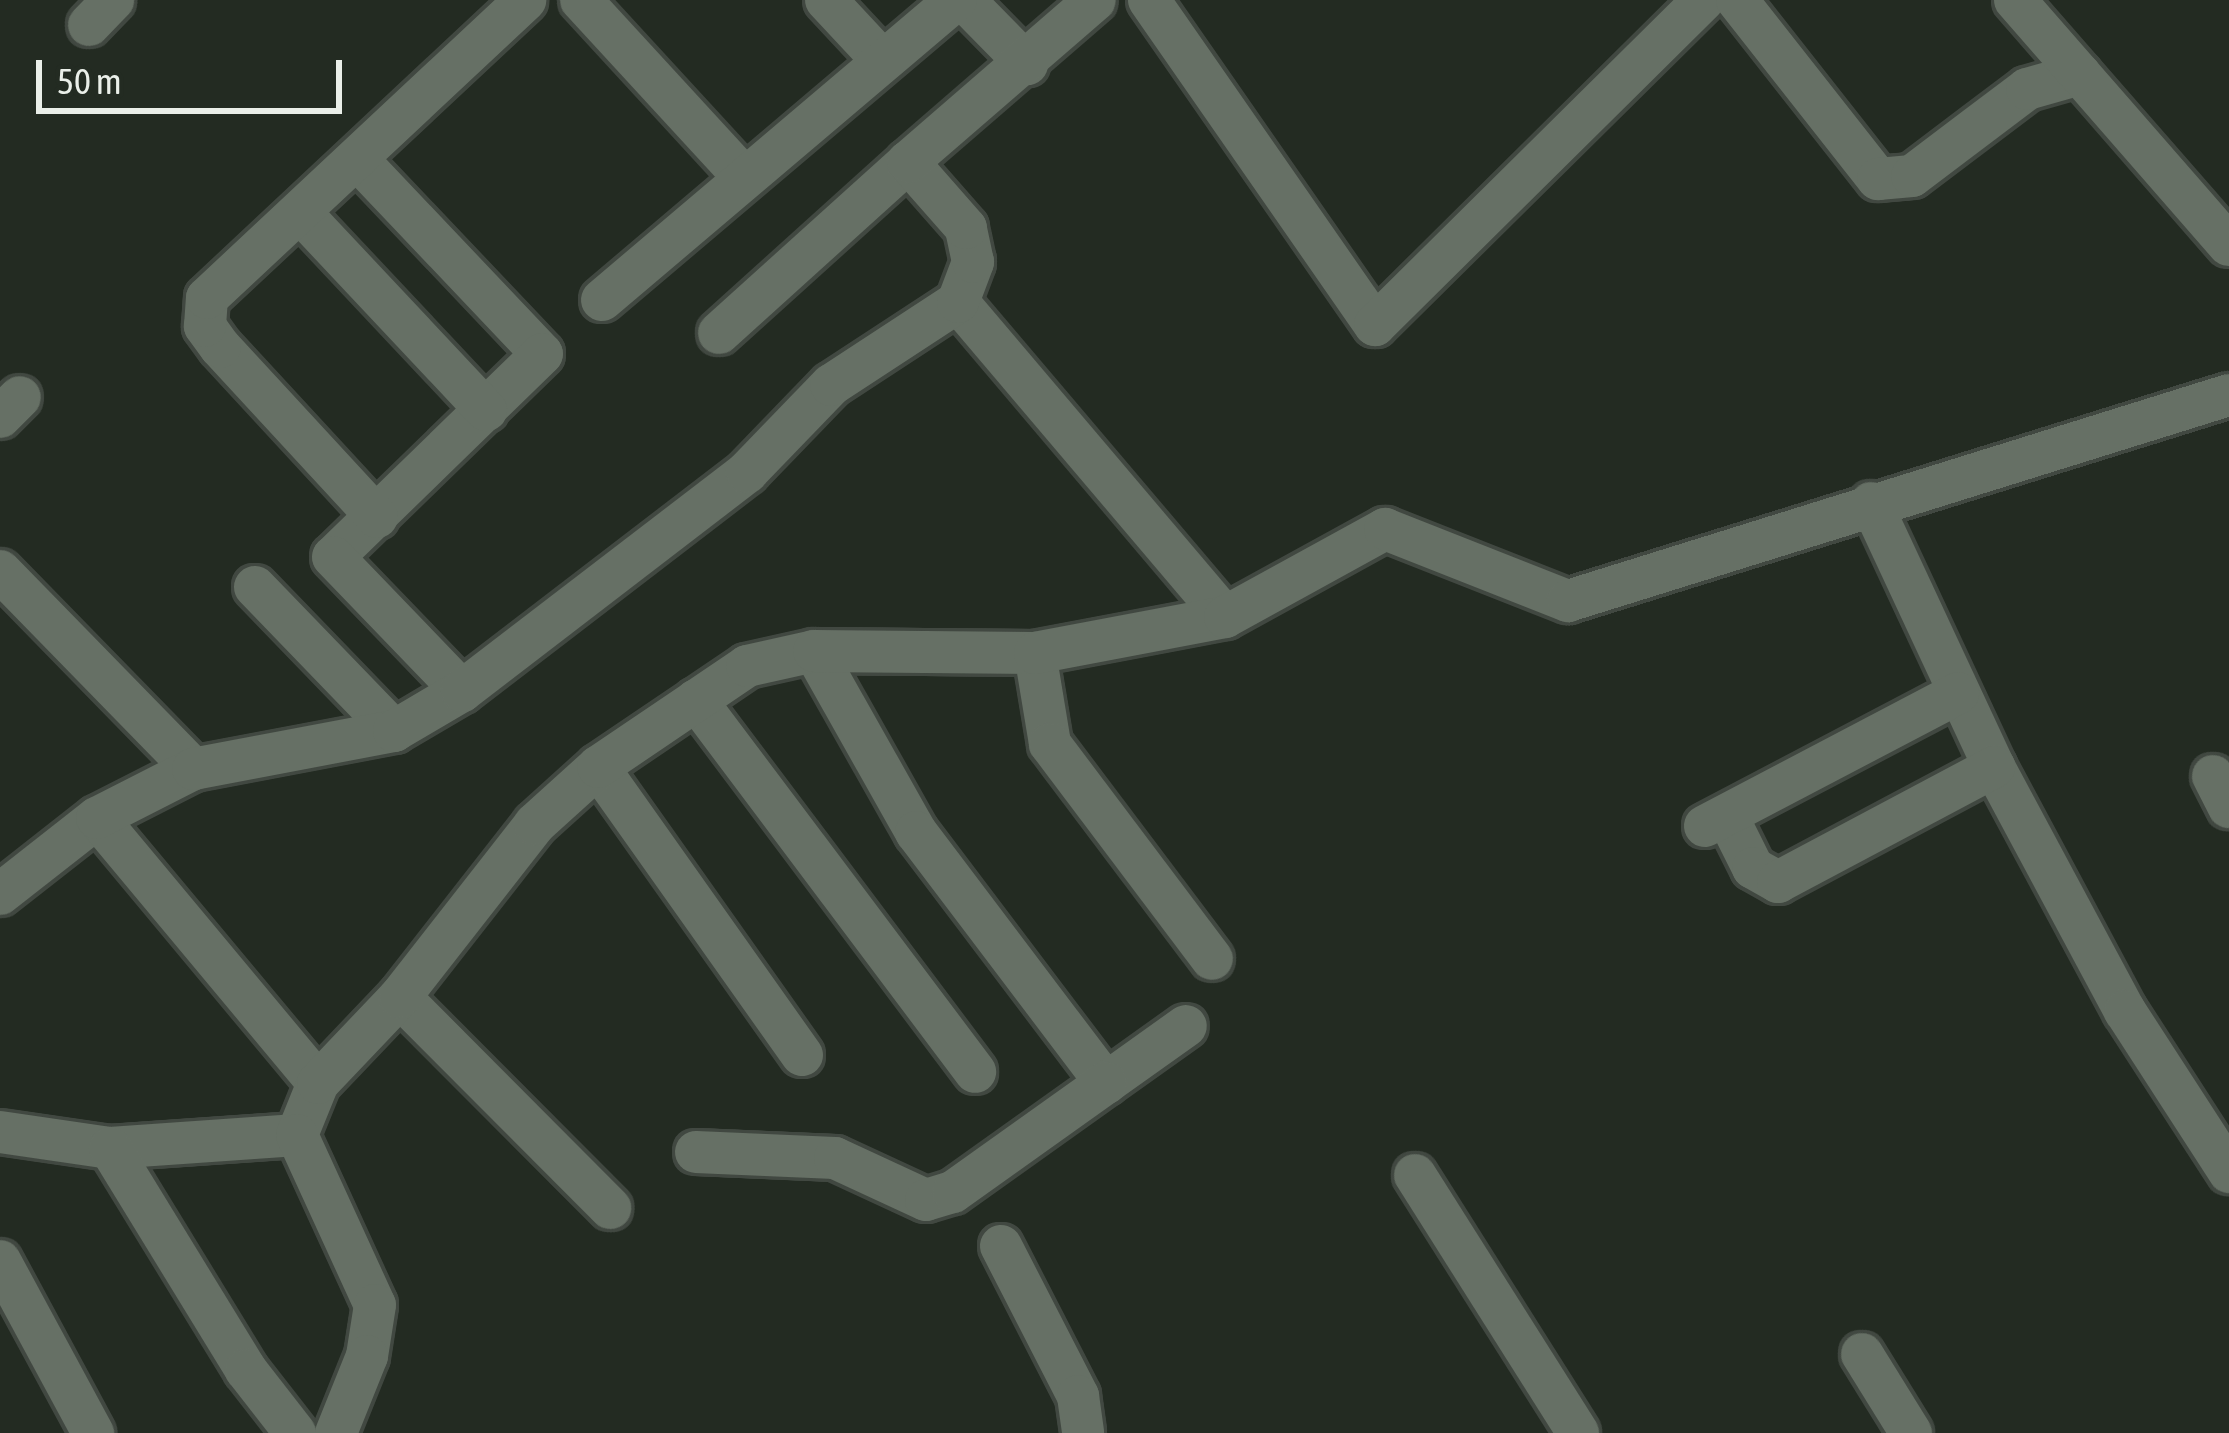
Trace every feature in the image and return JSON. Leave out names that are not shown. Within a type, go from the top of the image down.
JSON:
[{"type":"street","points":[[377,517],[205,326],[207,298],[525,0]]},
{"type":"street","points":[[581,0],[743,176]]},
{"type":"street","points":[[826,0],[881,59]]},
{"type":"street","points":[[602,300],[881,59],[960,0],[1027,64]]},
{"type":"street","points":[[719,333],[1095,0]]},
{"type":"street","points":[[1150,0],[1375,325],[1703,0]]},
{"type":"street","points":[[1737,0],[1878,179],[1912,176],[2027,88],[2080,74]]},
{"type":"street","points":[[2015,0],[2229,245]]},
{"type":"street","points":[[358,160],[542,354],[333,557],[462,691]]},
{"type":"street","points":[[0,894],[97,818],[193,769],[394,731],[462,691],[747,472],[831,385],[958,302],[973,262],[966,228],[908,162]]},
{"type":"street","points":[[300,212],[487,410]]},
{"type":"street","points":[[958,302],[1225,617]]},
{"type":"street","points":[[336,1433],[368,1356],[375,1305],[297,1135],[318,1083],[400,997],[536,824],[598,767],[747,666],[814,652],[1035,653],[1225,617],[1385,529],[1568,602],[1871,503],[2229,395]]},
{"type":"street","points":[[1871,503],[1994,767],[2125,1011],[2229,1172]]},
{"type":"street","points":[[0,572],[193,769]]},
{"type":"street","points":[[255,587],[394,731]]},
{"type":"street","points":[[814,652],[916,832],[1106,1083]]},
{"type":"street","points":[[1035,653],[1050,744],[1211,959]]},
{"type":"street","points":[[1958,693],[1716,821],[1753,868],[1778,882],[1994,767]]},
{"type":"street","points":[[696,700],[975,1072]]},
{"type":"street","points":[[598,767],[802,1055]]},
{"type":"street","points":[[97,818],[318,1083]]},
{"type":"street","points":[[400,997],[610,1208]]},
{"type":"street","points":[[696,1153],[835,1158],[926,1200],[953,1192],[1186,1026]]},
{"type":"street","points":[[0,1132],[110,1148],[297,1135]]},
{"type":"street","points":[[110,1148],[246,1370],[295,1433]]},
{"type":"street","points":[[1415,1175],[1578,1433]]},
{"type":"street","points":[[1001,1246],[1078,1396],[1083,1433]]},
{"type":"street","points":[[0,1261],[93,1433]]},
{"type":"street","points":[[1862,1354],[1911,1433]]}]
